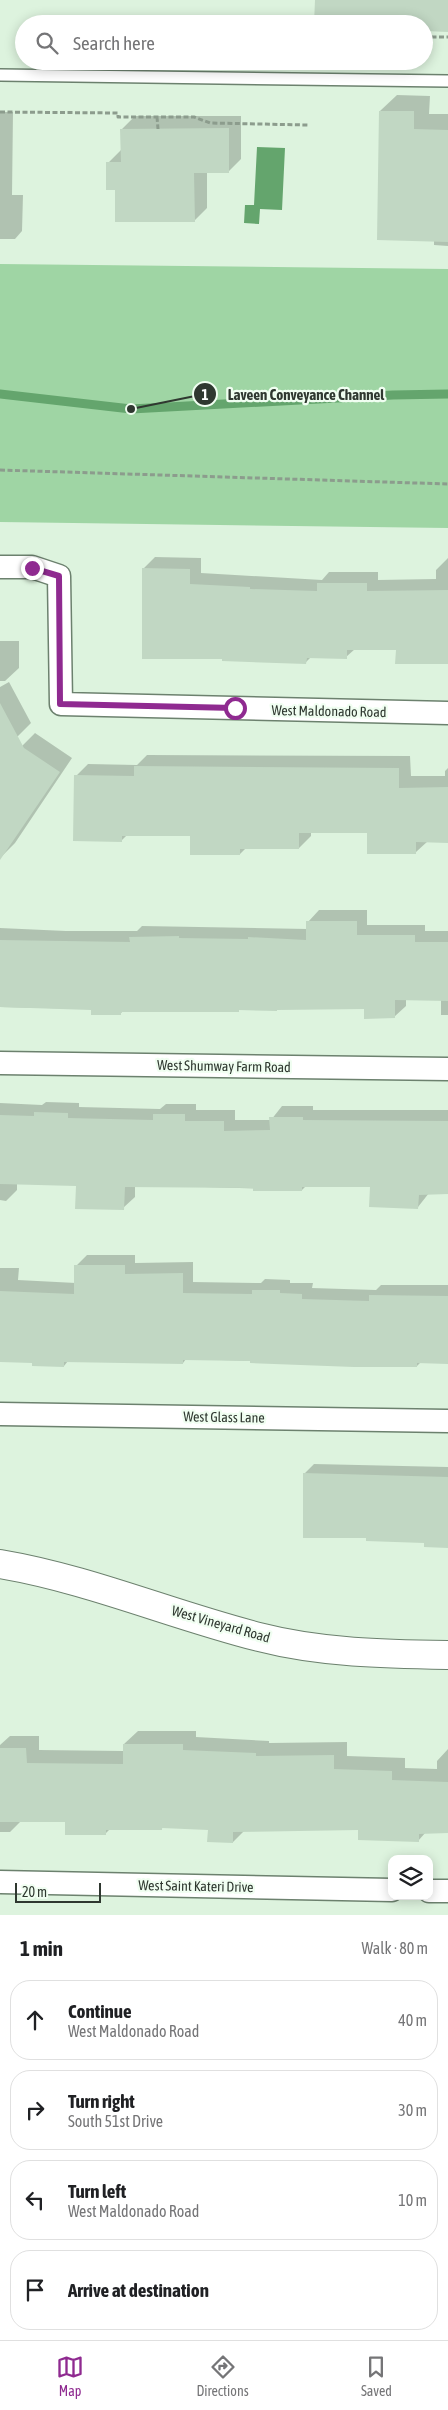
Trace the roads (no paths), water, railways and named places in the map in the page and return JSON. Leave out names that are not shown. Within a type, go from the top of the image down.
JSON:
[{"type":"street","name":"West Maldonado Road","points":[[0,567],[32,568],[59,576],[60,704],[448,713]]},
{"type":"street","name":"West Shumway Farm Road","points":[[0,1063],[448,1069]]},
{"type":"street","name":"West Glass Lane","points":[[0,1414],[448,1421]]},
{"type":"street","name":"West Vineyard Road","points":[[0,1564],[83,1583],[236,1630],[285,1642],[332,1650],[448,1655]]},
{"type":"street","name":"West Saint Kateri Drive","points":[[0,1882],[388,1890]]},
{"type":"street","points":[[433,1890],[448,1891]]},
{"type":"lane","points":[[0,76],[448,81]]},
{"type":"waterway","points":[[0,394],[131,409],[393,395],[448,394]]},
{"type":"place","name":"Laveen Conveyance Channel","points":[[131,409]]}]
